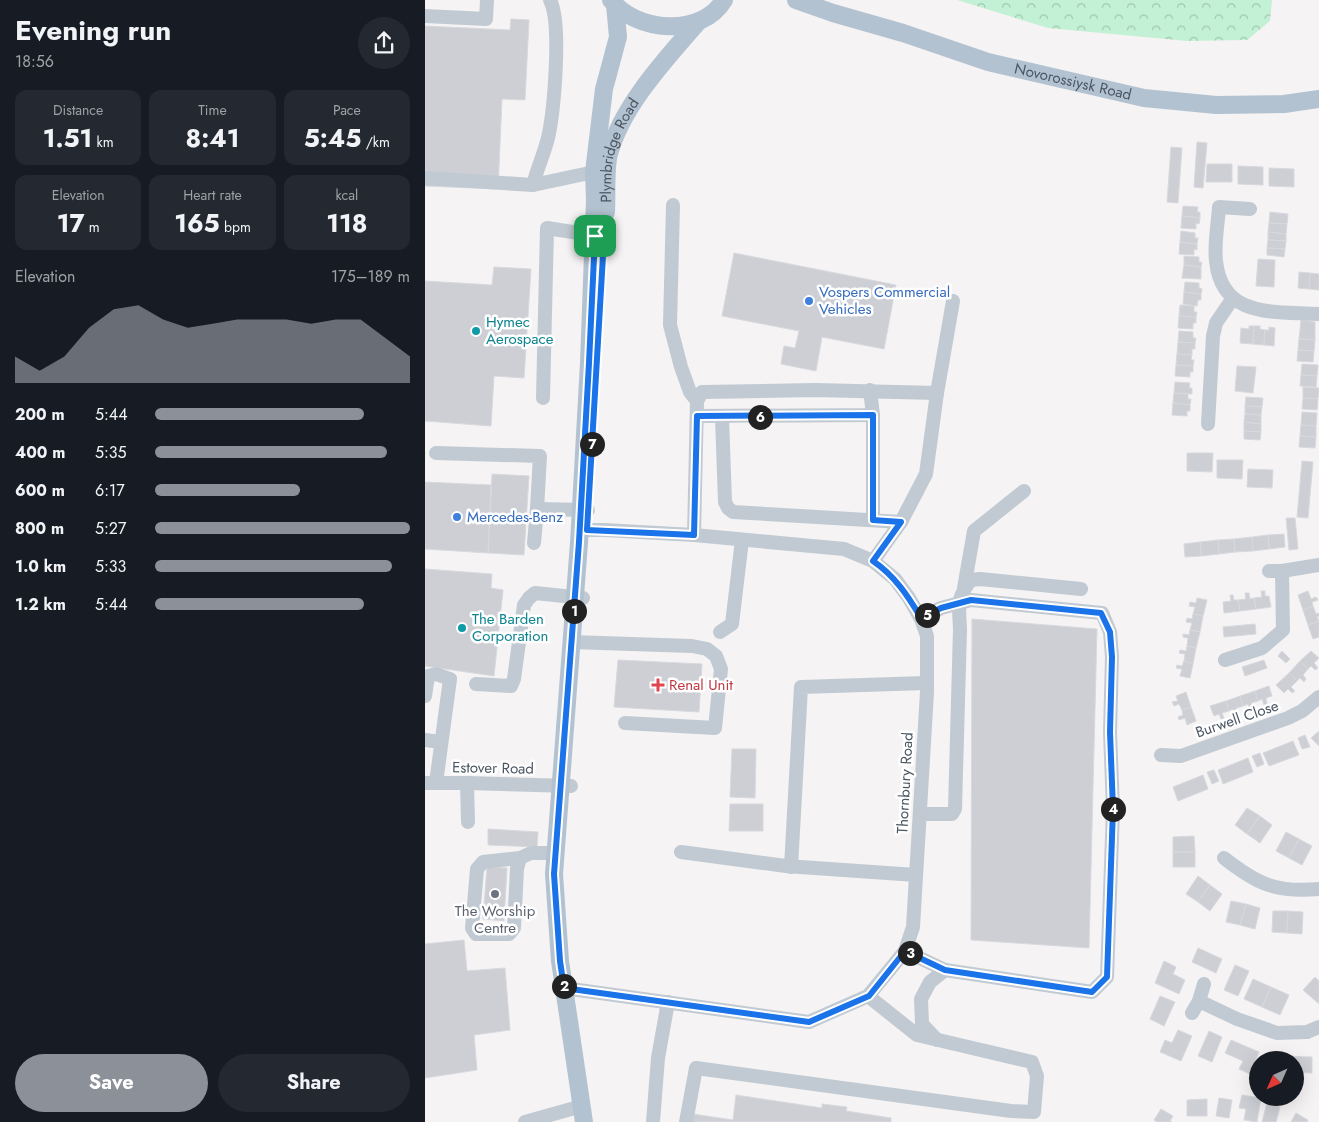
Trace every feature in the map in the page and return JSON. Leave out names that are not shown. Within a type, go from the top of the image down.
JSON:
[{"type":"main road","name":"Novorossiysk Road","points":[[796,0],[988,62],[1144,98],[1215,105],[1285,104],[1319,99]]},
{"type":"main road","name":"Novorossiysk Road","points":[[817,0],[833,13]]},
{"type":"main road","points":[[613,3],[637,19],[655,26],[669,26],[697,22],[725,1]]},
{"type":"main road","name":"Plymbridge Road","points":[[599,237],[594,172],[603,89],[618,37],[613,3]]},
{"type":"main road","name":"Plymbridge Road","points":[[560,961],[565,786],[585,510],[599,237],[609,155],[621,124],[655,72],[697,22]]},
{"type":"main road","name":"Plymbridge Road","points":[[565,786],[554,874],[560,961],[583,1114]]},
{"type":"street","points":[[425,16],[486,19],[487,0]]},
{"type":"street","points":[[533,185],[538,165],[548,140],[552,115],[556,38],[550,0]]},
{"type":"street","points":[[425,178],[533,185],[594,172]]},
{"type":"street","points":[[673,205],[670,325],[681,368],[690,392],[697,401]]},
{"type":"street","points":[[1249,209],[1219,207],[1216,259],[1219,280],[1241,305],[1255,309],[1319,314]]},
{"type":"street","points":[[543,398],[547,228],[599,237]]},
{"type":"street","points":[[1208,424],[1213,336],[1216,323],[1233,298]]},
{"type":"street","points":[[873,561],[901,522],[926,474],[937,393],[953,301]]},
{"type":"street","points":[[870,390],[873,415],[873,520]]},
{"type":"street","points":[[694,535],[697,401],[703,392],[870,390],[937,393]]},
{"type":"street","points":[[697,416],[873,415]]},
{"type":"street","points":[[722,417],[725,502],[727,508],[733,512],[901,522]]},
{"type":"street","points":[[435,452],[540,456],[534,543]]},
{"type":"street","points":[[920,814],[952,814],[955,809],[961,629],[958,603],[964,588],[974,531],[1024,491]]},
{"type":"street","points":[[537,509],[585,510]]},
{"type":"street","name":"Thornbury Road","points":[[564,988],[809,1022],[869,996],[905,951],[913,927],[926,683],[927,636],[921,618],[895,579],[873,561],[844,549],[694,535],[583,530]]},
{"type":"street","points":[[721,632],[732,624],[742,540]]},
{"type":"street","points":[[1225,660],[1262,648],[1283,630],[1276,571],[1319,565]]},
{"type":"street","points":[[964,588],[971,580],[980,579],[1081,589]]},
{"type":"street","points":[[476,684],[511,686],[514,679],[524,605],[529,598],[535,593],[579,598]]},
{"type":"street","points":[[905,951],[945,970],[1092,992],[1107,977],[1113,809],[1110,732],[1112,657],[1110,632],[1101,613],[971,600],[941,608],[921,618]]},
{"type":"street","points":[[576,642],[692,646],[707,649],[716,656],[721,669],[715,728],[625,723]]},
{"type":"street","points":[[425,696],[428,676],[436,674],[450,679],[441,742],[431,783]]},
{"type":"street","points":[[791,866],[801,688],[926,683]]},
{"type":"street","name":"Burwell Close","points":[[1161,755],[1181,756],[1288,718],[1302,712],[1319,697]]},
{"type":"street","points":[[425,740],[441,742]]},
{"type":"street","name":"Estover Road","points":[[431,783],[565,786]]},
{"type":"street","points":[[467,783],[468,822]]},
{"type":"street","points":[[681,852],[791,866],[916,875]]},
{"type":"street","points":[[520,858],[517,869],[513,928],[509,934],[476,934],[471,928],[477,869],[483,862],[520,858],[531,853],[556,853]]},
{"type":"street","points":[[1224,858],[1242,872],[1266,885],[1299,891],[1319,889]]},
{"type":"street","points":[[938,1040],[922,1024],[921,999],[930,982],[945,970]]},
{"type":"street","points":[[1204,984],[1196,1007],[1237,1018],[1277,1034],[1307,1032],[1319,1027]]},
{"type":"street","points":[[686,1122],[696,1068],[1001,1110],[1034,1112],[1037,1076],[1032,1062],[917,1035],[869,996]]},
{"type":"street","points":[[653,1122],[658,1058],[667,1002]]},
{"type":"street","points":[[525,1122],[583,1114]]},
{"type":"green space","points":[[957,0],[1272,0],[1270,21],[1247,40],[1187,41],[1048,28]]},
{"type":"building","points":[[511,19],[529,20],[525,100],[502,99],[498,189],[425,186],[425,26],[510,30]]},
{"type":"building","points":[[1197,142],[1207,143],[1203,188],[1194,187]]},
{"type":"building","points":[[1171,147],[1182,148],[1178,203],[1167,202]]},
{"type":"building","points":[[1207,164],[1232,164],[1232,182],[1206,182]]},
{"type":"building","points":[[1238,166],[1263,167],[1263,185],[1238,184]]},
{"type":"building","points":[[1269,168],[1294,169],[1294,187],[1269,186]]},
{"type":"building","points":[[1183,206],[1198,207],[1197,212],[1200,212],[1200,218],[1182,216]]},
{"type":"building","points":[[1270,212],[1288,214],[1287,224],[1269,223]]},
{"type":"building","points":[[1182,216],[1200,218],[1199,224],[1196,223],[1196,229],[1181,228]]},
{"type":"building","points":[[1269,223],[1287,224],[1286,234],[1268,232]]},
{"type":"building","points":[[1181,231],[1195,233],[1195,238],[1198,238],[1197,244],[1180,242]]},
{"type":"building","points":[[1268,232],[1286,234],[1286,241],[1268,240]]},
{"type":"building","points":[[1268,240],[1286,241],[1285,249],[1267,248]]},
{"type":"building","points":[[1180,242],[1197,244],[1197,250],[1194,249],[1194,255],[1179,254]]},
{"type":"building","points":[[1267,248],[1285,249],[1284,257],[1267,255]]},
{"type":"building","name":"Vospers Commercial Vehicles","points":[[734,253],[896,285],[884,349],[822,337],[816,371],[781,364],[784,346],[795,348],[799,331],[722,316]]},
{"type":"building","points":[[1184,256],[1199,257],[1199,262],[1202,262],[1201,267],[1184,265]]},
{"type":"building","points":[[1258,259],[1275,260],[1274,287],[1256,286]]},
{"type":"building","points":[[1184,265],[1201,267],[1201,279],[1182,278]]},
{"type":"building","name":"Hymec Aerospace","points":[[494,267],[531,269],[524,378],[494,376],[491,426],[425,421],[425,281],[492,285]]},
{"type":"building","points":[[1299,272],[1310,273],[1309,289],[1298,288]]},
{"type":"building","points":[[1310,273],[1319,274],[1319,290],[1309,289]]},
{"type":"building","points":[[1185,282],[1199,283],[1199,288],[1202,289],[1201,294],[1184,292]]},
{"type":"building","points":[[1184,292],[1201,294],[1201,300],[1198,300],[1197,306],[1183,304]]},
{"type":"building","points":[[1180,305],[1194,306],[1194,312],[1197,312],[1196,317],[1179,316]]},
{"type":"building","points":[[1179,316],[1196,317],[1193,329],[1178,328]]},
{"type":"building","points":[[1301,320],[1315,322],[1315,340],[1299,339]]},
{"type":"building","points":[[1249,326],[1254,326],[1253,344],[1240,343],[1241,328],[1249,329]]},
{"type":"building","points":[[1254,326],[1260,326],[1260,329],[1265,330],[1264,345],[1253,344]]},
{"type":"building","points":[[1269,327],[1275,328],[1274,346],[1264,345],[1265,330],[1269,330]]},
{"type":"building","points":[[1179,331],[1193,332],[1193,338],[1196,338],[1195,343],[1178,342]]},
{"type":"building","points":[[1299,339],[1315,340],[1314,351],[1298,350]]},
{"type":"building","points":[[1178,342],[1195,343],[1192,355],[1177,354]]},
{"type":"building","points":[[1298,350],[1314,351],[1313,362],[1297,361]]},
{"type":"building","points":[[1177,354],[1192,355],[1191,360],[1194,360],[1193,366],[1176,365]]},
{"type":"building","points":[[1302,364],[1318,365],[1317,376],[1301,375]]},
{"type":"building","points":[[1176,365],[1193,366],[1193,372],[1190,372],[1190,377],[1175,376]]},
{"type":"building","points":[[1237,366],[1256,367],[1253,393],[1235,391]]},
{"type":"building","points":[[1301,375],[1317,376],[1316,387],[1300,386]]},
{"type":"building","points":[[1175,382],[1190,383],[1189,388],[1192,388],[1192,394],[1174,393]]},
{"type":"building","points":[[1303,387],[1319,388],[1318,399],[1303,398]]},
{"type":"building","points":[[1174,393],[1188,394],[1188,399],[1191,399],[1190,405],[1173,403]]},
{"type":"building","points":[[1246,397],[1263,398],[1262,407],[1245,406]]},
{"type":"building","points":[[1303,398],[1318,399],[1317,410],[1302,409]]},
{"type":"building","points":[[1173,403],[1190,405],[1190,411],[1187,411],[1187,416],[1172,415]]},
{"type":"building","points":[[1245,406],[1262,407],[1261,415],[1245,414]]},
{"type":"building","points":[[1302,412],[1317,413],[1316,426],[1301,425]]},
{"type":"building","points":[[1245,414],[1261,415],[1261,424],[1244,422]]},
{"type":"building","points":[[1244,422],[1261,424],[1261,432],[1244,431]]},
{"type":"building","points":[[1301,425],[1316,426],[1316,437],[1300,436]]},
{"type":"building","points":[[1244,431],[1261,432],[1260,440],[1244,439]]},
{"type":"building","points":[[1300,436],[1316,437],[1315,448],[1299,447]]},
{"type":"building","points":[[1187,453],[1213,453],[1212,472],[1187,471]]},
{"type":"building","points":[[1217,460],[1243,460],[1242,479],[1217,478]]},
{"type":"building","points":[[1302,461],[1313,462],[1308,518],[1297,517]]},
{"type":"building","points":[[1248,469],[1273,470],[1272,488],[1247,487]]},
{"type":"building","points":[[492,474],[529,476],[524,555],[488,553]]},
{"type":"building","name":"Mercedes-Benz","points":[[425,482],[491,485],[488,553],[425,549]]},
{"type":"building","points":[[1286,518],[1295,518],[1298,549],[1289,550]]},
{"type":"building","points":[[1284,534],[1285,547],[1269,549],[1268,535]]},
{"type":"building","points":[[1268,535],[1269,549],[1253,551],[1252,537]]},
{"type":"building","points":[[1252,537],[1253,551],[1235,552],[1234,539]]},
{"type":"building","points":[[1234,539],[1235,552],[1219,554],[1218,540]]},
{"type":"building","points":[[1218,540],[1219,554],[1201,556],[1200,542]]},
{"type":"building","points":[[1200,542],[1201,556],[1185,557],[1184,544]]},
{"type":"building","name":"The Barden Corporation","points":[[425,569],[492,574],[491,588],[503,590],[494,676],[425,666]]},
{"type":"building","points":[[1261,591],[1265,591],[1265,596],[1269,596],[1271,607],[1256,609],[1254,598],[1262,597]]},
{"type":"building","points":[[1308,591],[1311,599],[1316,597],[1318,600],[1312,602],[1313,606],[1303,610],[1298,595]]},
{"type":"building","points":[[1245,593],[1249,593],[1250,599],[1254,598],[1256,609],[1240,611],[1238,600],[1246,599]]},
{"type":"building","points":[[1230,595],[1233,595],[1234,600],[1238,600],[1240,611],[1224,613],[1223,602],[1231,601]]},
{"type":"building","points":[[1197,598],[1207,600],[1203,616],[1193,614],[1195,607],[1189,606],[1190,602],[1196,603]]},
{"type":"building","points":[[1313,606],[1316,614],[1319,613],[1317,617],[1319,621],[1308,625],[1303,610]]},
{"type":"building","points":[[1193,614],[1203,616],[1200,632],[1190,630],[1192,623],[1186,622],[1187,618],[1192,619]]},
{"type":"building","points":[[972,619],[1097,629],[1089,948],[971,940]]},
{"type":"building","points":[[1319,621],[1319,637],[1313,639],[1308,625]]},
{"type":"building","points":[[1255,624],[1256,634],[1224,637],[1223,627]]},
{"type":"building","points":[[1190,630],[1200,632],[1196,648],[1187,646],[1188,638],[1183,637],[1183,634],[1189,635]]},
{"type":"building","points":[[1187,646],[1196,648],[1193,664],[1184,661],[1185,654],[1179,653],[1180,650],[1186,651]]},
{"type":"building","points":[[1282,651],[1290,659],[1286,663],[1278,656]]},
{"type":"building","points":[[1311,651],[1319,658],[1314,663],[1318,668],[1315,670],[1311,666],[1308,669],[1300,661]]},
{"type":"building","name":"Renal Unit","points":[[618,660],[702,664],[699,712],[614,707]]},
{"type":"building","points":[[1264,660],[1267,668],[1245,676],[1242,667]]},
{"type":"building","points":[[1184,661],[1193,664],[1190,678],[1180,676],[1182,669],[1176,668],[1177,665],[1182,666]]},
{"type":"building","points":[[1300,661],[1308,669],[1303,675],[1306,679],[1304,682],[1300,678],[1297,681],[1289,673]]},
{"type":"building","points":[[1289,673],[1297,681],[1291,687],[1295,691],[1292,693],[1288,689],[1284,693],[1276,685]]},
{"type":"building","points":[[1269,686],[1272,696],[1266,698],[1267,704],[1264,705],[1262,699],[1258,701],[1255,691]]},
{"type":"building","points":[[1255,691],[1258,701],[1251,703],[1253,708],[1250,710],[1248,704],[1243,706],[1240,696]]},
{"type":"building","points":[[1186,692],[1191,707],[1182,710],[1179,704],[1174,706],[1172,702],[1178,701],[1176,696]]},
{"type":"building","points":[[1240,696],[1243,706],[1236,708],[1238,713],[1235,715],[1233,709],[1229,711],[1226,701]]},
{"type":"building","points":[[1226,701],[1229,711],[1222,713],[1224,718],[1221,719],[1219,714],[1214,716],[1210,706]]},
{"type":"building","points":[[1191,707],[1196,721],[1187,725],[1185,718],[1179,720],[1178,717],[1183,715],[1182,710]]},
{"type":"building","points":[[1319,731],[1319,746],[1311,738]]},
{"type":"building","points":[[1305,735],[1310,747],[1302,749],[1298,738]]},
{"type":"building","points":[[1293,741],[1299,755],[1269,766],[1263,753]]},
{"type":"building","points":[[732,749],[756,749],[755,798],[730,797]]},
{"type":"building","points":[[1260,753],[1264,764],[1257,767],[1252,756]]},
{"type":"building","points":[[1248,758],[1253,772],[1223,784],[1218,770]]},
{"type":"building","points":[[1214,770],[1219,781],[1212,784],[1207,772]]},
{"type":"building","points":[[1203,775],[1208,789],[1178,801],[1173,787]]},
{"type":"building","points":[[730,804],[763,804],[763,831],[729,831]]},
{"type":"building","points":[[1247,808],[1260,816],[1247,834],[1235,825]]},
{"type":"building","points":[[1260,816],[1272,825],[1260,843],[1247,834]]},
{"type":"building","points":[[488,829],[538,832],[537,847],[488,845]]},
{"type":"building","points":[[1286,832],[1299,839],[1289,858],[1276,851]]},
{"type":"building","points":[[1194,836],[1195,852],[1173,852],[1173,837]]},
{"type":"building","points":[[1299,839],[1312,846],[1302,865],[1289,858]]},
{"type":"building","points":[[1173,852],[1195,852],[1195,867],[1173,867]]},
{"type":"building","name":"The Worship Centre","points":[[487,867],[507,868],[504,921],[483,919]]},
{"type":"building","points":[[1198,876],[1210,885],[1198,902],[1186,894]]},
{"type":"building","points":[[1210,885],[1222,894],[1210,911],[1198,902]]},
{"type":"building","points":[[1231,901],[1246,904],[1240,925],[1226,922]]},
{"type":"building","points":[[1246,904],[1260,908],[1255,929],[1240,925]]},
{"type":"building","points":[[1273,911],[1288,911],[1287,933],[1272,932]]},
{"type":"building","points":[[1288,911],[1303,912],[1302,934],[1287,933]]},
{"type":"building","points":[[464,940],[467,971],[505,968],[510,1030],[474,1035],[477,1070],[425,1078],[425,944]]},
{"type":"building","points":[[1198,948],[1222,959],[1216,973],[1192,962]]},
{"type":"building","points":[[1164,961],[1176,967],[1173,974],[1185,980],[1179,994],[1155,983]]},
{"type":"building","points":[[1235,965],[1249,971],[1238,996],[1224,990]]},
{"type":"building","points":[[1315,977],[1319,981],[1319,1004],[1303,990]]},
{"type":"building","points":[[1253,979],[1271,987],[1262,1007],[1244,999]]},
{"type":"building","points":[[1271,987],[1289,995],[1280,1015],[1262,1007]]},
{"type":"building","points":[[1160,996],[1175,1002],[1164,1026],[1150,1019]]},
{"type":"building","points":[[1178,1030],[1192,1036],[1181,1061],[1160,1052],[1165,1040],[1172,1043]]},
{"type":"building","points":[[1209,1031],[1222,1037],[1212,1062],[1198,1056]]},
{"type":"building","points":[[1231,1040],[1257,1051],[1249,1051],[1249,1074],[1239,1069],[1243,1061],[1225,1053]]},
{"type":"building","points":[[1304,1057],[1312,1057],[1312,1073],[1304,1073]]},
{"type":"building","points":[[736,1095],[822,1108],[822,1104],[847,1107],[846,1111],[891,1118],[891,1122],[692,1122],[693,1114],[733,1120]]},
{"type":"building","points":[[1242,1095],[1249,1096],[1249,1106],[1260,1106],[1257,1122],[1244,1120],[1246,1109],[1239,1108]]},
{"type":"building","points":[[1219,1098],[1232,1100],[1229,1118],[1216,1116]]},
{"type":"building","points":[[1207,1099],[1207,1116],[1187,1116],[1187,1100]]},
{"type":"building","points":[[1266,1106],[1280,1107],[1276,1122],[1262,1122]]},
{"type":"building","points":[[1161,1109],[1173,1116],[1170,1121],[1172,1122],[1157,1122],[1154,1120]]},
{"type":"building","points":[[1296,1113],[1308,1120],[1307,1122],[1291,1122]]},
{"type":"place","name":"Vospers Commercial Vehicles","points":[[809,301]]},
{"type":"place","name":"Hymec Aerospace","points":[[476,331]]},
{"type":"place","name":"Mercedes-Benz","points":[[457,517]]},
{"type":"place","name":"The Barden Corporation","points":[[462,628]]},
{"type":"place","name":"Renal Unit","points":[[658,685]]},
{"type":"place","name":"The Worship Centre","points":[[495,894]]},
{"type":"route","points":[[595,236],[604,238],[587,530],[694,535],[697,416],[873,415],[873,520],[901,522],[873,561],[895,579],[921,618],[941,608],[971,600],[1101,613],[1110,632],[1112,657],[1110,732],[1113,809],[1107,977],[1092,992],[945,970],[905,951],[869,996],[809,1022],[564,988],[560,961],[554,874],[579,542],[595,236]]}]
